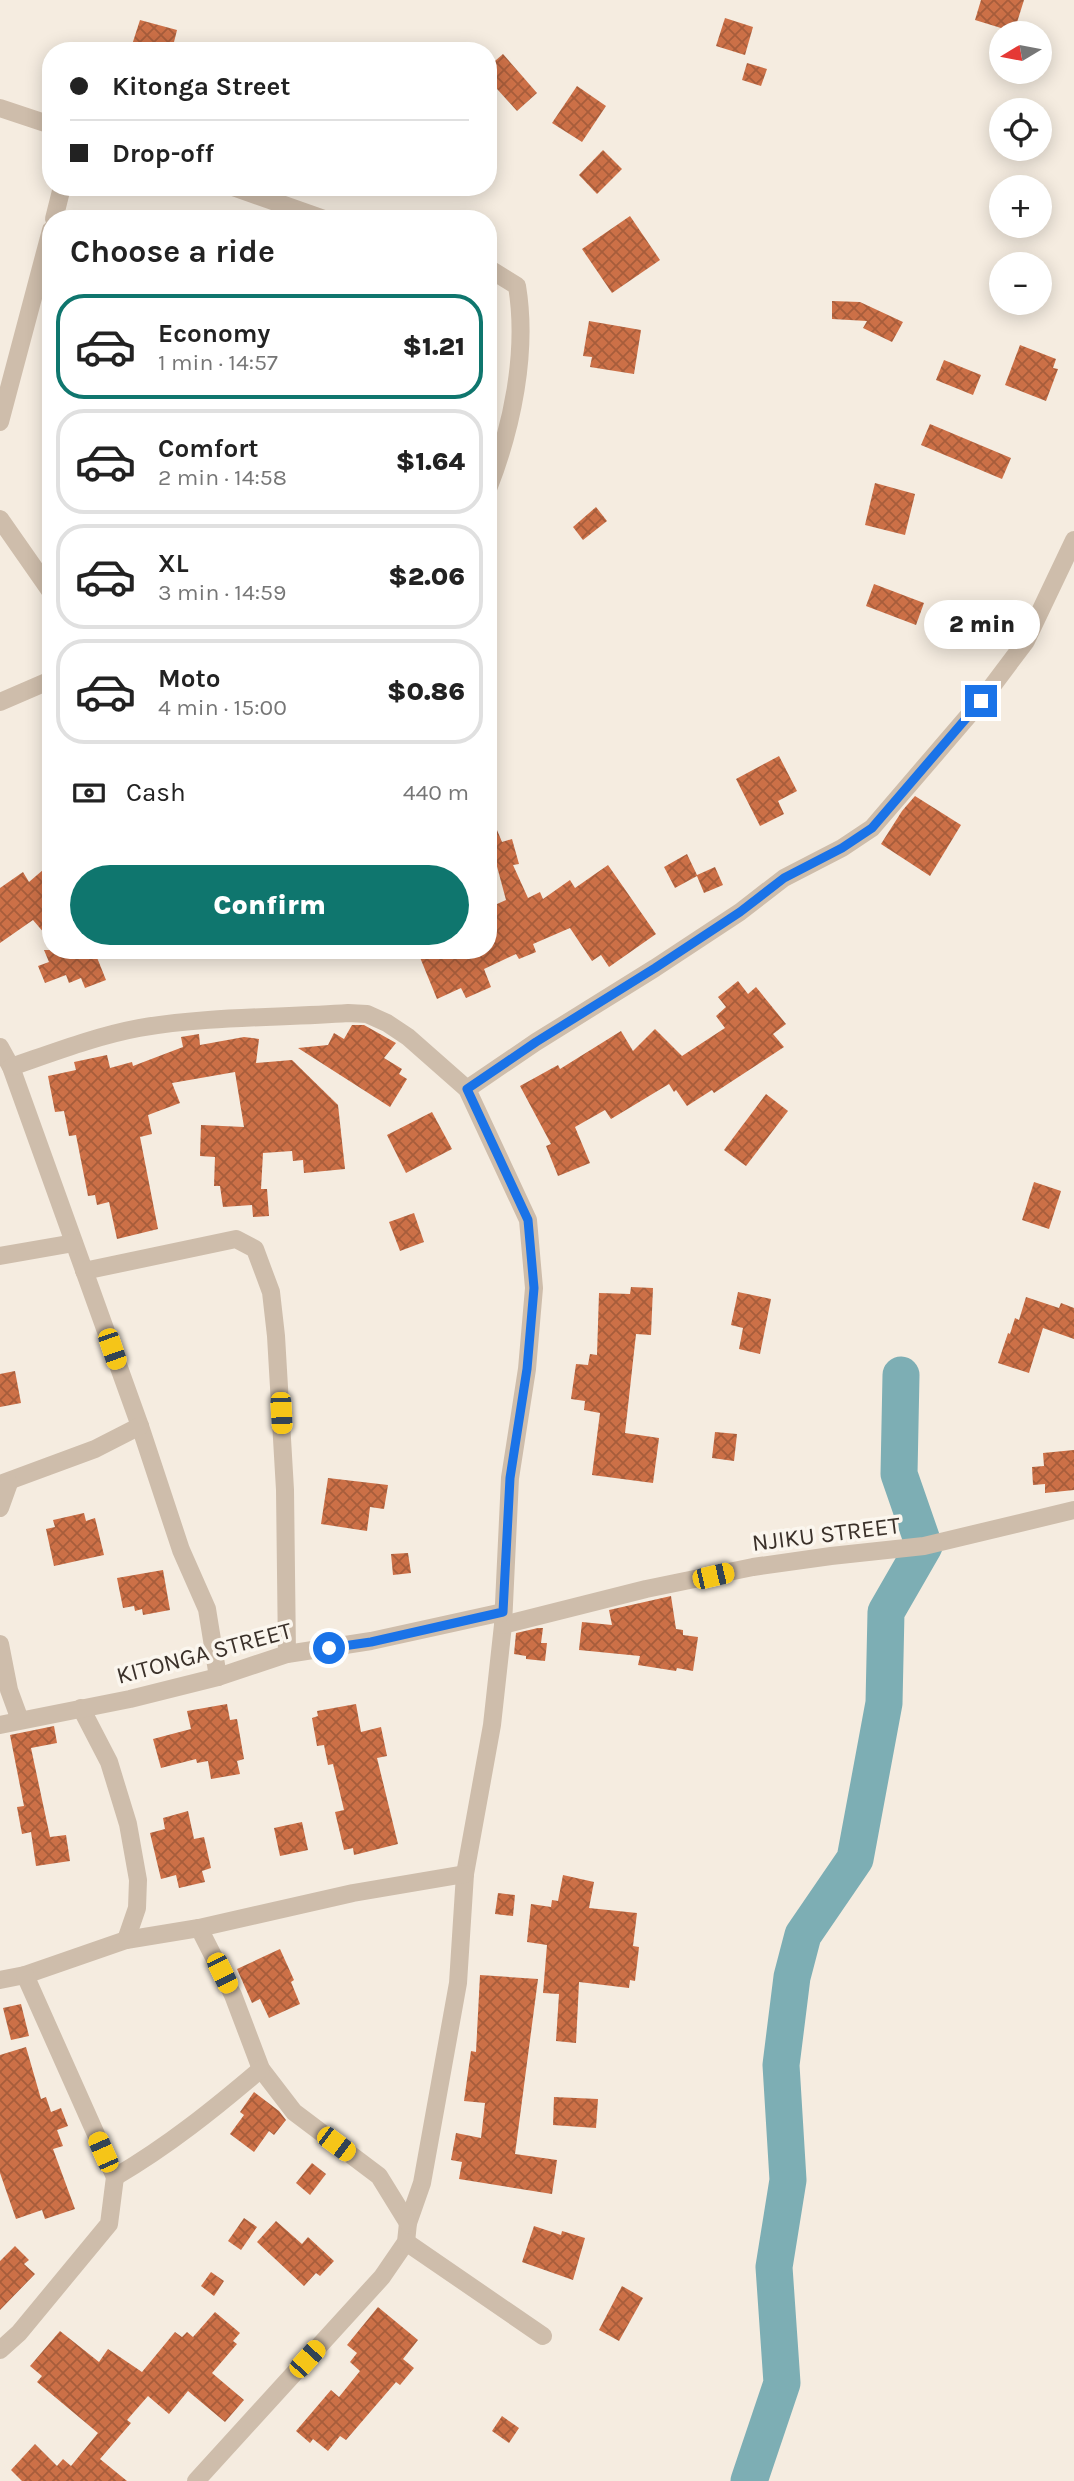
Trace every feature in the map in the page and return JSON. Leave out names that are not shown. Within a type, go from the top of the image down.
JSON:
[{"type":"street","points":[[0,108],[42,122]]},
{"type":"street","points":[[259,196],[298,210]]},
{"type":"street","points":[[0,422],[42,264]]},
{"type":"street","points":[[497,274],[517,286],[521,309],[521,359],[506,433],[497,461]]},
{"type":"street","points":[[0,519],[42,579]]},
{"type":"street","points":[[467,1089],[740,912],[784,878],[842,848],[872,828],[981,701],[1026,641],[1074,540]]},
{"type":"street","points":[[0,702],[42,684]]},
{"type":"street","points":[[11,1068],[65,1048],[139,1028],[229,1019],[366,1014],[387,1023],[408,1037],[467,1089],[528,1220],[534,1288],[527,1369],[510,1478],[503,1619],[492,1725],[465,1874],[458,1983],[422,2183],[407,2232],[382,2277],[196,2481]]},
{"type":"street","points":[[0,1047],[11,1068],[140,1426],[181,1550],[207,1609],[218,1676]]},
{"type":"street","points":[[84,1272],[236,1239],[255,1249],[271,1292],[276,1336],[285,1490],[287,1654]]},
{"type":"street","points":[[0,1256],[74,1243]]},
{"type":"street","points":[[0,1508],[4,1483],[95,1449],[140,1426]]},
{"type":"street","name":"NJIKU STREET","points":[[503,1619],[753,1567],[924,1546],[1074,1510]]},
{"type":"street","name":"KITONGA STREET","points":[[0,1725],[130,1699],[218,1676],[287,1654],[503,1619]]},
{"type":"street","points":[[0,1644],[9,1690],[20,1720]]},
{"type":"street","points":[[81,1708],[109,1762],[128,1824],[138,1880],[137,1908],[126,1940]]},
{"type":"street","points":[[0,1980],[25,1975],[126,1940],[199,1928],[353,1893],[465,1874]]},
{"type":"street","points":[[199,1928],[233,1996],[261,2069],[294,2112],[379,2176],[407,2232],[543,2336]]},
{"type":"street","points":[[0,2350],[19,2333],[109,2224],[115,2177],[25,1975]]},
{"type":"street","points":[[115,2177],[148,2158],[201,2120],[261,2069]]},
{"type":"building","points":[[981,0],[1024,0],[1017,21],[989,21],[989,24],[975,20]]},
{"type":"building","points":[[725,18],[753,27],[745,55],[716,46]]},
{"type":"building","points":[[140,20],[177,30],[174,42],[133,42]]},
{"type":"building","points":[[503,54],[537,93],[517,111],[497,89],[497,59]]},
{"type":"building","points":[[747,63],[767,69],[761,86],[742,80]]},
{"type":"building","points":[[577,86],[606,106],[582,142],[552,123]]},
{"type":"building","points":[[603,150],[622,169],[597,194],[579,175]]},
{"type":"building","points":[[630,216],[660,260],[612,293],[582,249]]},
{"type":"building","points":[[832,301],[860,302],[903,322],[892,342],[863,328],[867,321],[832,319]]},
{"type":"building","points":[[589,321],[641,330],[634,374],[590,367],[592,357],[583,356]]},
{"type":"building","points":[[1020,345],[1056,359],[1053,368],[1058,369],[1046,401],[1005,385]]},
{"type":"building","points":[[944,360],[981,375],[973,395],[936,380]]},
{"type":"building","points":[[930,424],[1011,458],[1002,479],[921,445]]},
{"type":"building","points":[[875,483],[915,494],[905,535],[865,525]]},
{"type":"building","points":[[596,507],[607,521],[583,540],[573,527]]},
{"type":"building","points":[[874,584],[924,603],[916,625],[866,606]]},
{"type":"building","points":[[779,756],[797,791],[778,801],[784,814],[760,826],[736,779]]},
{"type":"building","points":[[915,796],[961,825],[930,876],[881,844]]},
{"type":"building","points":[[497,830],[502,842],[512,839],[519,864],[513,865],[528,898],[540,892],[543,899],[570,880],[575,888],[608,865],[656,934],[609,967],[601,955],[592,961],[570,928],[533,944],[536,952],[519,959],[516,954],[484,969],[491,987],[466,998],[461,988],[437,999],[421,959],[497,959],[497,904],[506,900],[497,866]]},
{"type":"building","points":[[687,854],[697,875],[715,867],[723,885],[704,893],[697,876],[675,888],[664,867]]},
{"type":"building","points":[[42,871],[42,930],[33,920],[0,943],[0,888],[23,872],[29,882]]},
{"type":"building","points":[[48,959],[98,959],[106,980],[85,988],[81,978],[69,983],[66,975],[45,983],[38,966],[49,962]]},
{"type":"building","points":[[738,981],[748,994],[756,987],[786,1024],[773,1034],[784,1047],[714,1093],[712,1090],[687,1106],[669,1084],[611,1119],[605,1110],[575,1127],[590,1163],[558,1176],[546,1146],[551,1144],[520,1086],[558,1065],[560,1069],[621,1031],[633,1051],[655,1029],[682,1056],[725,1028],[716,1016],[726,1007],[718,997]]},
{"type":"building","points":[[352,1025],[364,1025],[396,1043],[384,1058],[402,1069],[399,1074],[407,1079],[390,1107],[298,1048],[328,1045],[334,1033],[344,1039]]},
{"type":"building","points":[[199,1034],[200,1045],[244,1037],[259,1039],[256,1063],[292,1060],[338,1105],[345,1169],[304,1173],[303,1160],[293,1161],[292,1151],[263,1153],[261,1189],[267,1189],[269,1216],[253,1217],[252,1205],[223,1207],[220,1186],[214,1186],[215,1157],[200,1156],[201,1125],[244,1127],[235,1072],[172,1083],[180,1103],[148,1115],[152,1134],[140,1137],[158,1229],[117,1239],[109,1202],[97,1205],[95,1195],[88,1196],[76,1135],[69,1136],[64,1111],[55,1112],[48,1076],[76,1070],[74,1062],[107,1055],[110,1068],[132,1062],[133,1066],[183,1047],[181,1037]]},
{"type":"building","points":[[766,1094],[788,1111],[746,1166],[724,1150]]},
{"type":"building","points":[[432,1112],[452,1149],[406,1173],[387,1135]]},
{"type":"building","points":[[1034,1182],[1061,1191],[1049,1229],[1022,1220]]},
{"type":"building","points":[[414,1213],[424,1242],[400,1251],[389,1222]]},
{"type":"building","points":[[631,1287],[653,1288],[651,1335],[636,1334],[625,1433],[659,1438],[653,1483],[592,1475],[600,1413],[584,1410],[585,1401],[571,1399],[576,1364],[588,1365],[590,1354],[597,1355],[599,1293],[630,1294]]},
{"type":"building","points":[[738,1292],[771,1299],[760,1354],[739,1349],[743,1328],[731,1325]]},
{"type":"building","points":[[1026,1297],[1059,1308],[1061,1303],[1074,1308],[1074,1339],[1043,1328],[1029,1373],[998,1363],[1015,1318],[1019,1320]]},
{"type":"building","points":[[15,1371],[21,1403],[0,1407],[0,1374]]},
{"type":"building","points":[[715,1432],[737,1434],[734,1461],[712,1458]]},
{"type":"building","points":[[1074,1450],[1074,1490],[1045,1493],[1045,1484],[1033,1485],[1032,1467],[1044,1466],[1043,1453]]},
{"type":"building","points":[[328,1478],[388,1485],[384,1509],[370,1507],[367,1531],[321,1524]]},
{"type":"building","points":[[84,1513],[86,1521],[95,1518],[104,1555],[54,1566],[46,1529],[55,1527],[53,1520]]},
{"type":"building","points":[[408,1553],[411,1573],[393,1575],[391,1554]]},
{"type":"building","points":[[163,1570],[170,1610],[143,1615],[142,1609],[135,1611],[134,1606],[123,1608],[117,1578]]},
{"type":"building","points":[[671,1596],[676,1629],[683,1630],[683,1635],[698,1637],[693,1671],[638,1665],[640,1656],[579,1650],[582,1622],[612,1625],[609,1610]]},
{"type":"building","points":[[543,1628],[541,1643],[547,1643],[545,1661],[526,1659],[526,1656],[514,1654],[516,1633]]},
{"type":"building","points":[[227,1704],[230,1720],[237,1719],[244,1759],[237,1761],[240,1774],[211,1779],[208,1761],[197,1763],[196,1759],[161,1768],[153,1739],[191,1729],[187,1711]]},
{"type":"building","points":[[356,1704],[361,1732],[381,1727],[387,1756],[377,1758],[398,1844],[354,1855],[353,1848],[344,1850],[335,1812],[344,1810],[333,1764],[328,1765],[324,1745],[317,1746],[312,1718],[318,1716],[317,1711]]},
{"type":"building","points":[[54,1726],[57,1743],[31,1748],[50,1837],[66,1835],[70,1861],[36,1866],[31,1832],[22,1834],[17,1807],[24,1806],[10,1735]]},
{"type":"building","points":[[188,1811],[194,1839],[204,1837],[211,1868],[202,1871],[205,1882],[179,1888],[176,1875],[161,1879],[150,1833],[165,1829],[163,1818]]},
{"type":"building","points":[[302,1822],[308,1850],[280,1856],[274,1828]]},
{"type":"building","points":[[563,1875],[594,1882],[589,1908],[637,1913],[633,1946],[639,1947],[635,1981],[630,1980],[629,1988],[579,1982],[576,2043],[556,2041],[559,1994],[543,1993],[547,1945],[527,1942],[531,1904],[551,1907],[552,1900],[558,1901]]},
{"type":"building","points":[[498,1893],[515,1895],[513,1916],[495,1914]]},
{"type":"building","points":[[280,1949],[294,1980],[291,1982],[300,2004],[269,2018],[260,1999],[252,2003],[237,1969]]},
{"type":"building","points":[[480,1975],[538,1979],[515,2154],[557,2160],[552,2194],[459,2179],[462,2162],[451,2160],[456,2133],[481,2138],[485,2103],[464,2101],[471,2051],[476,2052]]},
{"type":"building","points":[[21,2004],[29,2036],[11,2040],[3,2008]]},
{"type":"building","points":[[26,2047],[41,2099],[46,2097],[51,2112],[61,2108],[68,2126],[57,2130],[63,2146],[53,2149],[75,2209],[45,2219],[42,2210],[16,2219],[0,2173],[0,2055]]},
{"type":"building","points":[[254,2092],[279,2111],[286,2120],[274,2135],[269,2131],[254,2152],[230,2134],[244,2115],[240,2112]]},
{"type":"building","points":[[554,2097],[598,2099],[596,2128],[553,2125]]},
{"type":"building","points":[[312,2163],[326,2174],[310,2195],[296,2183]]},
{"type":"building","points":[[244,2218],[257,2227],[241,2250],[228,2241]]},
{"type":"building","points":[[276,2221],[302,2244],[308,2237],[334,2261],[320,2276],[316,2273],[304,2286],[257,2242]]},
{"type":"building","points":[[534,2226],[561,2235],[562,2231],[585,2238],[573,2280],[522,2262]]},
{"type":"building","points":[[15,2246],[29,2260],[24,2264],[35,2274],[0,2310],[0,2261]]},
{"type":"building","points":[[211,2272],[224,2281],[214,2296],[201,2286]]},
{"type":"building","points":[[622,2286],[643,2298],[619,2341],[599,2330]]},
{"type":"building","points":[[378,2307],[418,2340],[403,2359],[414,2368],[400,2385],[396,2382],[346,2440],[340,2436],[328,2451],[313,2439],[310,2443],[296,2431],[331,2390],[339,2397],[360,2371],[350,2362],[357,2353],[347,2345]]},
{"type":"building","points":[[215,2312],[240,2333],[233,2341],[237,2344],[212,2373],[244,2400],[225,2422],[188,2391],[169,2414],[148,2396],[127,2420],[131,2423],[100,2459],[127,2481],[22,2481],[11,2470],[35,2444],[57,2466],[63,2459],[71,2466],[98,2433],[37,2382],[42,2376],[30,2366],[60,2331],[99,2362],[108,2349],[142,2372],[175,2332],[182,2337],[187,2332],[193,2337]]},
{"type":"building","points":[[502,2416],[519,2428],[509,2443],[492,2431]]},
{"type":"waterway","points":[[749,2481],[782,2383],[774,2267],[788,2180],[781,2065],[792,1977],[803,1935],[855,1859],[884,1703],[886,1612],[924,1546],[899,1474],[901,1375]]},
{"type":"route","points":[[329,1648],[371,1642],[503,1612],[510,1478],[527,1369],[534,1288],[528,1220],[467,1089],[740,912],[784,878],[842,848],[872,828],[981,701]]}]
